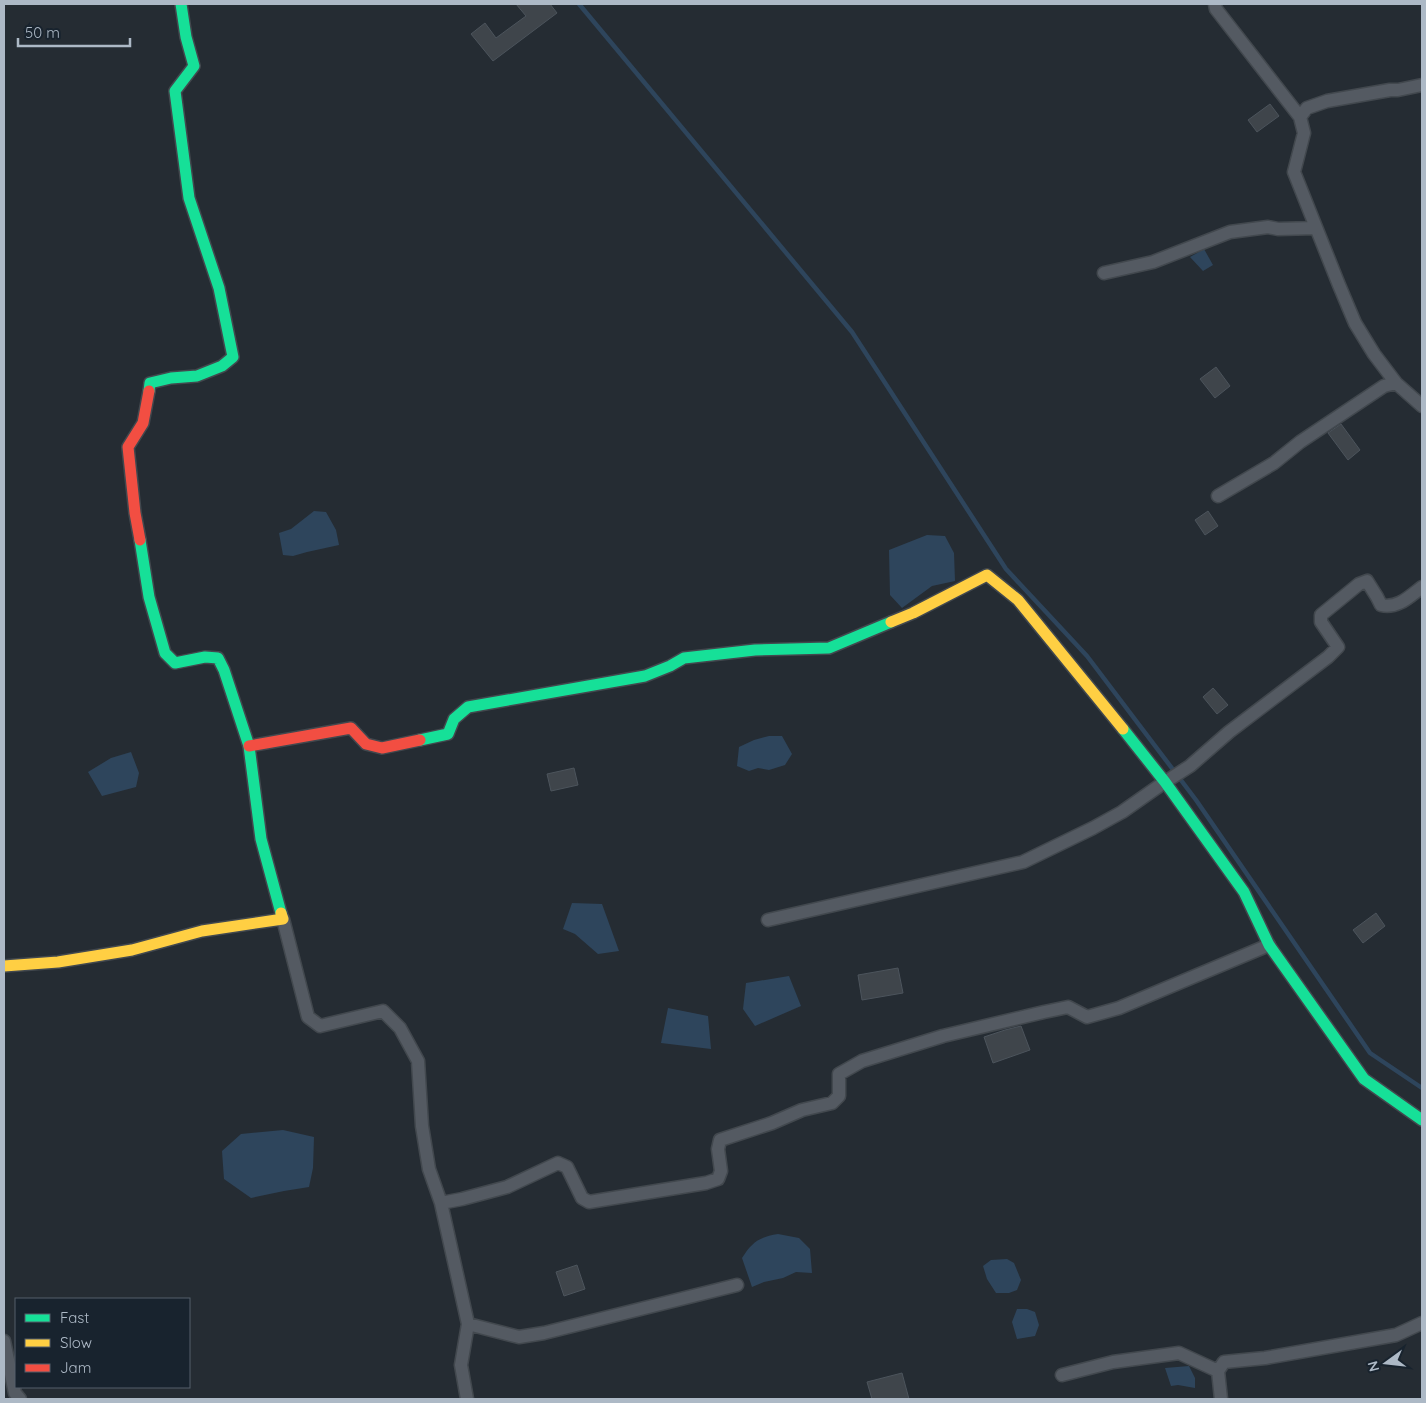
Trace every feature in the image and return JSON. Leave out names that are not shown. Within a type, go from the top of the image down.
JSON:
[{"type":"street","points":[[181,4],[186,37],[194,66],[175,91],[189,198],[219,288],[233,358],[222,366],[197,376],[171,378],[150,383],[144,423],[128,447],[135,514],[149,597],[165,653],[175,663],[205,658],[218,658],[224,670],[249,746],[261,839],[308,1017],[320,1026],[383,1011],[400,1028],[418,1060],[422,1126],[429,1169],[441,1203],[468,1324],[461,1365],[467,1399]]},
{"type":"street","points":[[1215,4],[1216,9],[1300,117],[1304,133],[1294,172],[1355,324],[1374,354],[1396,383],[1422,406]]},
{"type":"street","points":[[1300,117],[1307,108],[1327,101],[1422,85]]},
{"type":"street","points":[[1104,273],[1153,262],[1230,232],[1268,227],[1278,229],[1316,228]]},
{"type":"street","points":[[1218,496],[1274,463],[1300,442],[1384,386],[1396,383]]},
{"type":"street","points":[[249,746],[351,728],[366,744],[382,748],[448,734],[454,719],[468,707],[645,676],[684,658],[755,650],[829,648],[913,613],[987,575],[1018,600],[1172,777],[1244,892],[1268,945],[1364,1079],[1422,1120]]},
{"type":"street","points":[[768,920],[1023,862],[1093,828],[1122,812],[1190,766],[1229,732],[1338,647],[1321,622],[1321,616],[1359,584],[1367,581],[1381,606],[1388,607],[1399,604],[1422,586]]},
{"type":"street","points":[[4,966],[58,962],[132,950],[202,931],[283,919]]},
{"type":"street","points":[[441,1203],[506,1187],[558,1163],[567,1167],[582,1198],[589,1202],[706,1183],[718,1179],[722,1171],[718,1149],[720,1140],[772,1123],[802,1110],[832,1103],[839,1096],[839,1074],[862,1061],[943,1036],[1068,1007],[1087,1017],[1119,1008],[1268,945]]},
{"type":"street","points":[[468,1324],[519,1336],[544,1333],[737,1285]]},
{"type":"street","points":[[1221,1399],[1218,1371],[1224,1362],[1265,1358],[1396,1335],[1422,1322]]},
{"type":"street","points":[[4,1342],[15,1393],[20,1399]]},
{"type":"street","points":[[1062,1375],[1113,1362],[1179,1354],[1218,1371]]},
{"type":"water","points":[[1204,249],[1213,265],[1203,271],[1190,257]]},
{"type":"water","points":[[314,511],[326,512],[336,530],[339,545],[293,556],[283,555],[279,533],[291,529]]},
{"type":"water","points":[[927,535],[945,536],[954,553],[955,581],[932,586],[902,608],[890,595],[889,550]]},
{"type":"water","points":[[769,736],[782,736],[792,754],[785,765],[769,770],[758,768],[749,771],[737,766],[739,747]]},
{"type":"water","points":[[131,752],[139,773],[136,787],[102,796],[88,772],[111,758]]},
{"type":"water","points":[[572,903],[602,904],[619,951],[598,954],[575,934],[563,929]]},
{"type":"water","points":[[789,976],[801,1006],[755,1026],[743,1009],[746,983]]},
{"type":"water","points":[[668,1008],[708,1016],[711,1049],[661,1043]]},
{"type":"water","points":[[283,1130],[314,1137],[313,1168],[309,1187],[251,1198],[224,1179],[222,1151],[241,1134]]},
{"type":"water","points":[[778,1234],[799,1238],[810,1249],[812,1273],[796,1272],[752,1287],[742,1258],[757,1241]]},
{"type":"water","points":[[1007,1259],[1014,1263],[1021,1280],[1017,1290],[1009,1293],[996,1293],[987,1279],[983,1266],[991,1260]]},
{"type":"water","points":[[1017,1309],[1027,1309],[1035,1312],[1039,1325],[1035,1336],[1017,1339],[1012,1322]]},
{"type":"water","points":[[1189,1366],[1195,1378],[1195,1388],[1178,1385],[1171,1386],[1165,1368]]},
{"type":"building","points":[[516,4],[550,4],[557,13],[493,61],[471,34],[485,23],[496,38],[526,16]]},
{"type":"building","points":[[1270,104],[1279,116],[1257,132],[1248,120]]},
{"type":"building","points":[[1216,367],[1230,386],[1215,398],[1200,379]]},
{"type":"building","points":[[1341,424],[1360,450],[1348,460],[1328,433]]},
{"type":"building","points":[[1208,511],[1218,526],[1205,535],[1195,520]]},
{"type":"building","points":[[1213,688],[1228,705],[1217,714],[1203,697]]},
{"type":"building","points":[[574,768],[578,785],[551,791],[547,774]]},
{"type":"building","points":[[1376,913],[1385,926],[1363,943],[1353,930]]},
{"type":"building","points":[[898,968],[903,993],[862,1000],[858,975]]},
{"type":"building","points":[[1021,1026],[1030,1050],[993,1063],[984,1037]]},
{"type":"building","points":[[577,1265],[585,1289],[564,1296],[556,1272]]},
{"type":"building","points":[[902,1373],[909,1399],[872,1399],[867,1382]]},
{"type":"waterway","points":[[579,4],[852,332],[1006,569],[1087,656],[1196,800],[1370,1053],[1422,1088]]},
{"type":"traffic: fast","points":[[149,391],[150,383],[171,378],[197,376],[222,366],[233,357],[219,288],[189,198],[175,91],[194,66],[186,37],[181,4]]},
{"type":"traffic: fast","points":[[140,540],[149,597],[165,653],[175,663],[205,657],[218,658],[224,670],[249,746],[261,839],[281,913]]},
{"type":"traffic: fast","points":[[420,740],[448,734],[454,719],[468,707],[645,676],[684,658],[755,650],[829,648],[891,622]]},
{"type":"traffic: fast","points":[[1123,729],[1165,782],[1244,892],[1269,945],[1364,1079],[1422,1120]]},
{"type":"traffic: slow","points":[[891,622],[913,613],[987,575],[1018,600],[1123,729]]},
{"type":"traffic: slow","points":[[4,966],[58,962],[132,950],[202,931],[283,919],[281,913]]},
{"type":"traffic: jam","points":[[140,540],[135,513],[128,447],[143,423],[149,391]]},
{"type":"traffic: jam","points":[[249,746],[351,728],[366,744],[382,748],[420,740]]}]
